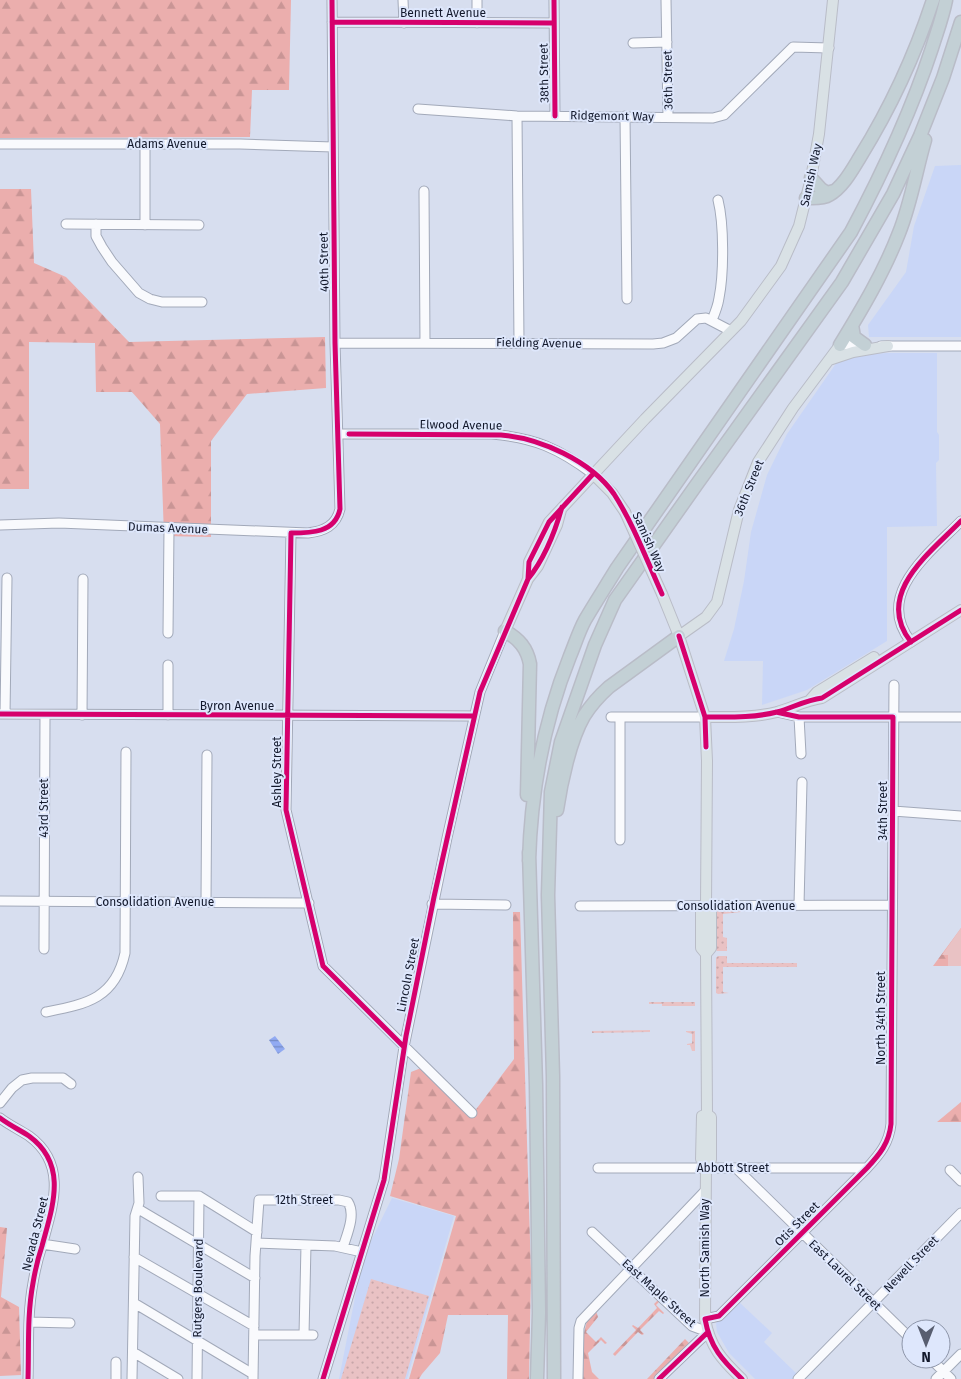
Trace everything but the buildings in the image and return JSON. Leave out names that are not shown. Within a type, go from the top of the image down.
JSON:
[{"type":"highway","points":[[806,198],[829,196],[845,181],[888,109],[916,47],[933,0]]},
{"type":"highway","points":[[529,861],[535,779],[544,739],[559,684],[584,622],[617,568],[851,232],[877,184],[896,142],[921,80],[946,0]]},
{"type":"highway","points":[[840,345],[870,293],[899,234],[910,202],[920,159],[961,22]]},
{"type":"highway","points":[[554,1379],[553,1076],[548,895],[551,792],[561,742],[592,654],[615,600],[842,282],[893,194],[920,136],[943,78]]},
{"type":"highway","points":[[811,178],[827,193],[834,191]]},
{"type":"highway","points":[[852,325],[854,337],[865,345]]},
{"type":"highway","points":[[504,631],[515,636],[522,644],[528,653],[530,664],[527,762],[536,1085],[537,1379]]},
{"type":"highway","points":[[548,895],[554,828],[561,786],[584,717],[609,687],[679,636]]},
{"type":"main road","name":"Samish Way","points":[[706,906],[707,762],[705,717],[679,636],[662,594],[624,512],[612,493],[593,474],[731,331],[758,300],[780,266],[799,226],[811,178],[819,134],[833,0]]},
{"type":"main road","name":"36th Street","points":[[679,636],[706,617],[717,602],[739,510],[758,462],[793,408],[840,345]]},
{"type":"main road","points":[[828,361],[853,352],[888,346]]},
{"type":"main road","name":"Lincoln Street","points":[[504,631],[528,579],[529,562],[549,522],[593,474]]},
{"type":"main road","points":[[909,640],[961,605]]},
{"type":"main road","points":[[705,717],[745,717],[776,712],[810,700],[817,692],[961,610]]},
{"type":"main road","name":"North Samish Way","points":[[706,906],[701,911],[701,948],[706,954],[707,1114],[702,1116],[701,1160],[706,1166],[705,1319],[708,1332]]},
{"type":"main road","name":"East Maple Street","points":[[708,1332],[720,1357],[742,1379]]},
{"type":"street","name":"40th Street","points":[[332,0],[335,343],[340,509],[334,523]]},
{"type":"street","points":[[403,0],[404,23]]},
{"type":"street","name":"Bennett Avenue","points":[[477,23],[478,0]]},
{"type":"street","name":"38th Street","points":[[554,0],[555,116]]},
{"type":"street","name":"36th Street","points":[[666,0],[668,117]]},
{"type":"street","name":"Bennett Avenue","points":[[332,22],[554,23]]},
{"type":"street","name":"36th Street","points":[[633,43],[667,42]]},
{"type":"street","name":"Ridgemont Way","points":[[418,109],[517,116],[713,118],[724,115],[793,47],[829,48]]},
{"type":"street","points":[[517,116],[519,343]]},
{"type":"street","points":[[625,116],[627,299]]},
{"type":"street","name":"Adams Avenue","points":[[0,144],[333,147]]},
{"type":"street","points":[[145,144],[145,225]]},
{"type":"street","points":[[424,191],[425,343]]},
{"type":"street","points":[[718,200],[721,212],[722,263],[719,297],[712,320],[731,331]]},
{"type":"street","points":[[66,224],[199,225]]},
{"type":"street","points":[[96,224],[96,236],[102,247],[139,293],[150,299],[162,302],[202,302]]},
{"type":"street","name":"Fielding Avenue","points":[[335,343],[626,345],[663,342],[676,338],[697,319],[706,318],[712,320]]},
{"type":"street","points":[[840,345],[961,346]]},
{"type":"street","name":"Elwood Avenue","points":[[339,434],[492,434],[512,436],[536,441],[553,448],[593,474]]},
{"type":"street","points":[[909,640],[903,629],[899,609],[904,584],[914,569],[961,522]]},
{"type":"street","name":"Dumas Avenue","points":[[0,525],[59,523],[290,533],[317,532],[334,523]]},
{"type":"street","points":[[168,632],[169,528]]},
{"type":"street","name":"Ashley Street","points":[[290,533],[286,810],[323,966],[404,1047]]},
{"type":"street","points":[[3,714],[7,578]]},
{"type":"street","points":[[82,715],[83,579]]},
{"type":"street","name":"Lincoln Street","points":[[323,1379],[384,1180],[404,1047],[432,904],[480,692],[504,631]]},
{"type":"street","points":[[168,665],[168,715]]},
{"type":"street","name":"34th Street","points":[[892,905],[894,685]]},
{"type":"street","points":[[776,712],[799,717],[961,717]]},
{"type":"street","name":"Byron Avenue","points":[[3,714],[474,716]]},
{"type":"street","name":"43rd Street","points":[[44,949],[45,715]]},
{"type":"street","points":[[620,840],[615,717],[705,717]]},
{"type":"street","points":[[799,717],[801,754]]},
{"type":"street","points":[[46,1012],[93,1000],[114,980],[121,968],[125,953],[126,752]]},
{"type":"street","points":[[206,902],[207,755]]},
{"type":"street","points":[[799,905],[802,782]]},
{"type":"street","points":[[893,811],[961,816]]},
{"type":"street","name":"Consolidation Avenue","points":[[0,901],[309,903]]},
{"type":"street","points":[[432,904],[506,905]]},
{"type":"street","name":"Consolidation Avenue","points":[[580,906],[892,905]]},
{"type":"street","name":"North 34th Street","points":[[890,1131],[892,905]]},
{"type":"street","points":[[404,1047],[472,1112]]},
{"type":"street","points":[[0,1103],[12,1088],[22,1080],[32,1078],[63,1078],[71,1084]]},
{"type":"street","name":"Nevada Street","points":[[0,1118],[30,1137],[43,1150],[55,1180],[55,1195],[32,1292],[29,1322],[28,1379]]},
{"type":"street","name":"Otis Street","points":[[705,1319],[719,1316],[867,1168],[882,1151],[890,1131]]},
{"type":"street","name":"Abbott Street","points":[[598,1168],[706,1166],[736,1168],[867,1168]]},
{"type":"street","name":"East Laurel Street","points":[[736,1168],[901,1330]]},
{"type":"street","points":[[950,1170],[961,1181]]},
{"type":"street","points":[[132,1379],[135,1216],[139,1203],[138,1177]]},
{"type":"street","points":[[578,1379],[579,1328],[583,1319],[705,1191]]},
{"type":"street","points":[[161,1196],[199,1196],[257,1232],[253,1376]]},
{"type":"street","name":"Rutgers Boulevard","points":[[197,1379],[199,1196]]},
{"type":"street","name":"12th Street","points":[[257,1232],[259,1200],[338,1200],[348,1202],[352,1207],[352,1214],[343,1247]]},
{"type":"street","points":[[137,1210],[255,1278]]},
{"type":"street","name":"Newell Street","points":[[798,1379],[961,1213]]},
{"type":"street","name":"East Maple Street","points":[[592,1232],[692,1326],[708,1332]]},
{"type":"street","points":[[256,1243],[343,1247],[362,1252]]},
{"type":"street","points":[[42,1244],[75,1249]]},
{"type":"street","points":[[134,1257],[198,1294],[254,1331],[309,1335],[306,1245]]},
{"type":"street","points":[[134,1302],[253,1376]]},
{"type":"street","points":[[29,1322],[70,1324]]},
{"type":"street","points":[[659,1379],[708,1332]]},
{"type":"street","points":[[132,1352],[178,1379]]},
{"type":"street","points":[[936,1379],[961,1354]]},
{"type":"street","points":[[116,1362],[116,1379]]},
{"type":"street","points":[[944,1371],[951,1379]]},
{"type":"shaded area","points":[[961,165],[961,337],[869,337],[868,325],[906,272],[914,226],[935,166]]},
{"type":"shaded area","points":[[937,353],[939,460],[936,463],[937,526],[887,527],[887,641],[807,690],[762,705],[763,661],[724,661],[734,629],[744,581],[751,532],[767,475],[787,434],[837,362],[857,355]]},
{"type":"shaded area","points":[[728,909],[744,910],[723,914],[723,937],[727,938],[727,951],[717,951],[716,911]]},
{"type":"shaded area","points":[[961,928],[961,966],[948,966],[948,955],[942,955]]},
{"type":"shaded area","points":[[718,956],[727,956],[727,963],[797,963],[797,967],[723,967],[723,992],[729,993],[718,994],[716,993],[716,958]]},
{"type":"shaded area","points":[[649,1002],[695,1002],[695,1006],[662,1006],[662,1004],[649,1004]]},
{"type":"shaded area","points":[[650,1030],[650,1032],[592,1033],[592,1031]]},
{"type":"shaded area","points":[[686,1031],[695,1031],[695,1051],[692,1051],[690,1045],[687,1045],[692,1043],[692,1034]]},
{"type":"shaded area","points":[[392,1198],[454,1216],[407,1379],[339,1379],[363,1257]]},
{"type":"shaded area","points":[[371,1279],[429,1296],[405,1379],[341,1379]]},
{"type":"shaded area","points":[[739,1302],[772,1333],[764,1342],[798,1375],[794,1379],[755,1379],[729,1353],[717,1332],[716,1323]]},
{"type":"green space","points":[[0,0],[291,0],[289,90],[252,90],[250,137],[0,138]]},
{"type":"green space","points":[[0,189],[31,189],[34,263],[66,277],[129,342],[325,337],[326,388],[247,394],[211,441],[211,537],[164,536],[160,424],[132,392],[96,392],[95,343],[29,342],[29,489],[0,489]]},
{"type":"green space","points":[[513,912],[520,912],[531,1273],[529,1379],[507,1379],[508,1315],[448,1315],[440,1353],[419,1379],[409,1379],[456,1216],[390,1196],[399,1159],[411,1072],[421,1068],[471,1116],[514,1059]]},
{"type":"green space","points":[[961,928],[961,966],[933,966]]},
{"type":"green space","points":[[961,1102],[961,1122],[937,1122]]},
{"type":"green space","points":[[0,1227],[7,1228],[1,1297],[19,1307],[21,1375],[0,1376]]},
{"type":"green space","points":[[658,1300],[660,1301],[656,1305],[664,1313],[659,1311],[640,1330],[644,1334],[642,1335],[638,1332],[615,1356],[613,1354],[636,1330],[632,1326],[638,1328],[657,1308],[654,1304]]},
{"type":"green space","points":[[596,1311],[598,1317],[586,1332],[596,1342],[601,1337],[607,1343],[605,1344],[601,1340],[588,1353],[592,1372],[599,1379],[583,1379],[584,1333],[587,1321]]},
{"type":"green space","points":[[685,1339],[689,1343],[655,1379],[647,1379]]},
{"type":"water","points":[[275,1036],[285,1049],[278,1054],[269,1040]]},
{"type":"cycle path","points":[[332,0],[335,343],[340,509],[337,517],[328,527],[314,532],[291,533],[286,810],[323,966],[404,1047]]},
{"type":"cycle path","points":[[554,0],[555,116]]},
{"type":"cycle path","points":[[332,22],[553,23]]},
{"type":"cycle path","points":[[349,434],[501,435],[532,441],[564,453],[592,471],[614,494],[634,531],[662,594]]},
{"type":"cycle path","points":[[528,579],[529,562],[549,522],[593,474]]},
{"type":"cycle path","points":[[323,1379],[384,1180],[406,1036],[434,897],[480,692],[528,579],[540,562],[549,544],[562,507]]},
{"type":"cycle path","points":[[911,642],[901,624],[899,607],[902,591],[910,575],[922,560],[961,521]]},
{"type":"cycle path","points":[[705,717],[741,717],[768,714],[822,698],[961,610]]},
{"type":"cycle path","points":[[679,636],[705,717],[706,747]]},
{"type":"cycle path","points":[[742,1379],[728,1366],[718,1352],[710,1338],[705,1319],[719,1316],[867,1168],[883,1148],[891,1124],[893,717],[799,717],[776,712]]},
{"type":"cycle path","points":[[0,714],[474,716]]},
{"type":"cycle path","points":[[0,1118],[29,1136],[41,1147],[49,1160],[53,1174],[53,1202],[31,1295],[28,1379]]},
{"type":"cycle path","points":[[659,1379],[708,1332]]}]
